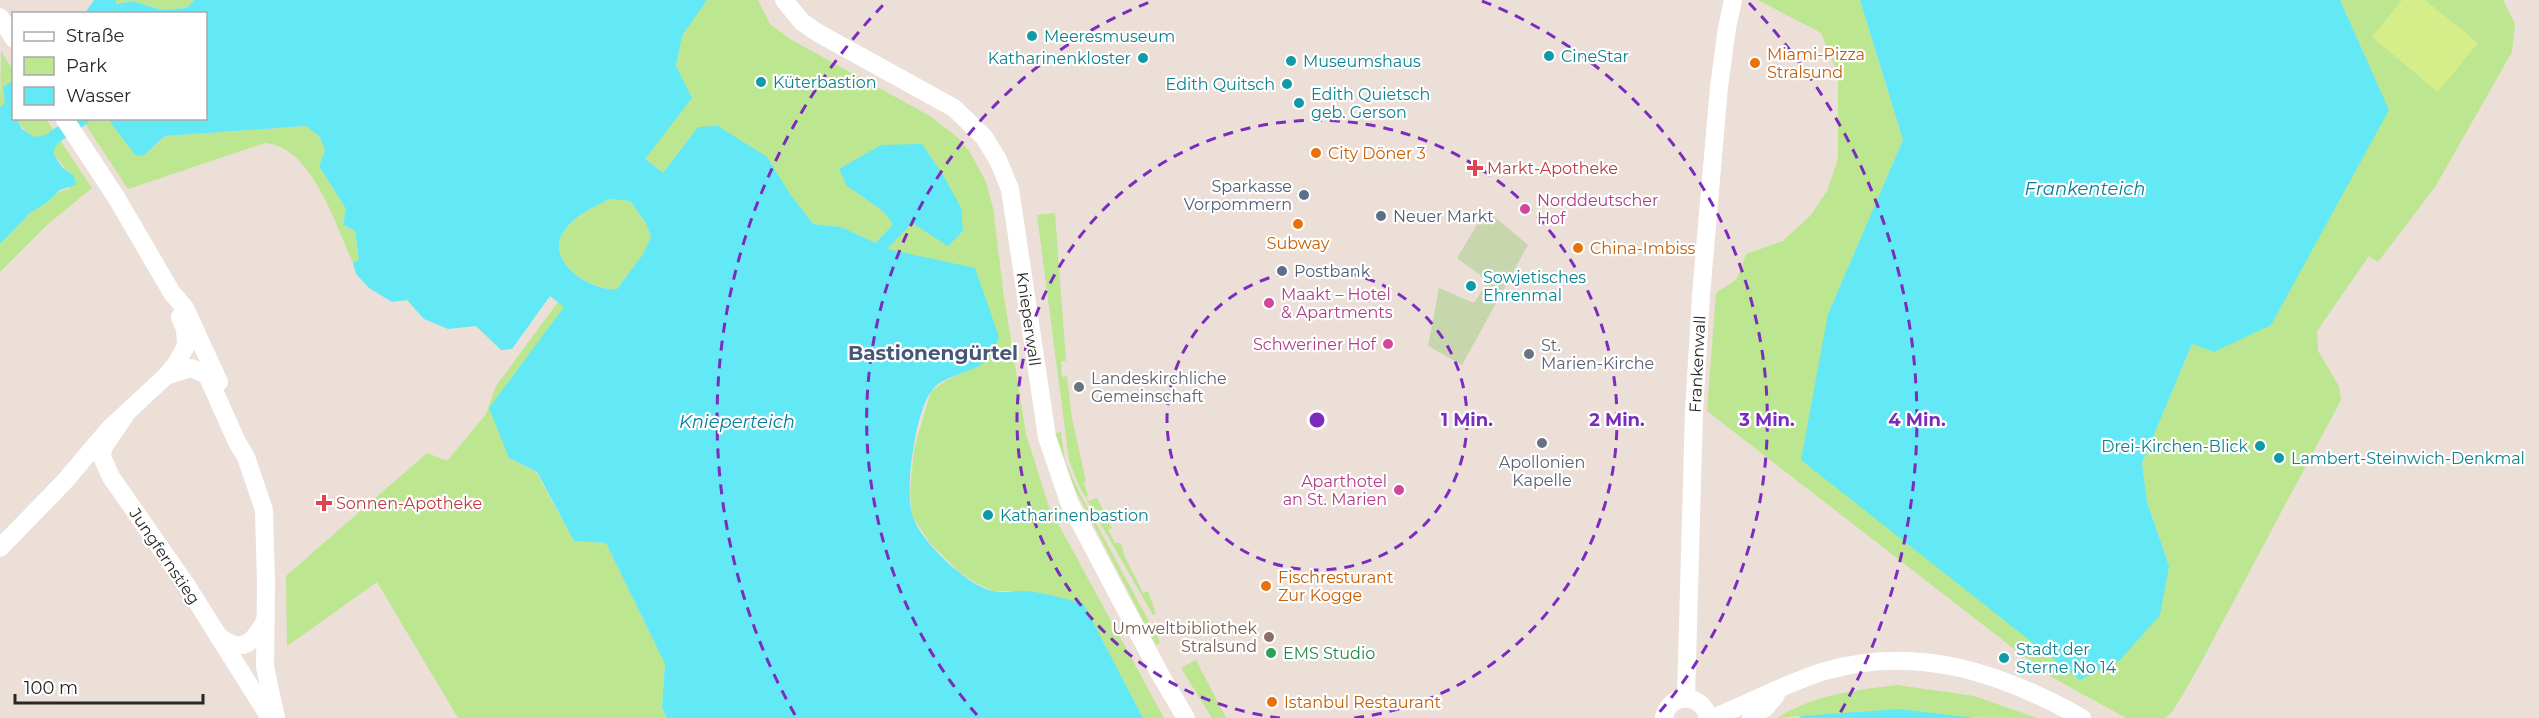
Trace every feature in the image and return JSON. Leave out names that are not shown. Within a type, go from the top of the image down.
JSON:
[{"type":"main road","name":"Knieperwall","points":[[784,0],[802,22],[818,33],[954,108],[978,130],[998,160],[1010,189],[1042,404],[1051,447],[1069,502],[1161,676],[1186,718]]},
{"type":"main road","name":"Frankenwall","points":[[1686,698],[1694,411],[1701,295],[1719,87],[1733,0]]},
{"type":"main road","points":[[0,17],[12,36]]},
{"type":"main road","points":[[65,120],[116,197],[172,293],[185,308],[209,358],[244,443],[246,457],[264,510],[266,667],[276,718]]},
{"type":"main road","points":[[0,548],[65,481],[109,429],[166,376],[183,353],[186,336],[172,293]]},
{"type":"main road","points":[[166,376],[185,368],[195,368],[204,372],[246,457]]},
{"type":"main road","name":"Jungfernstieg","points":[[126,414],[103,448],[102,457],[111,477],[186,586],[270,718]]},
{"type":"main road","points":[[65,481],[79,473],[87,472],[98,472],[111,477]]},
{"type":"main road","points":[[217,635],[230,645],[242,646],[258,634],[266,619]]},
{"type":"main road","points":[[1664,718],[1668,707],[1673,702],[1686,698],[1699,701],[1710,718],[1826,671],[1857,664],[1905,660],[1937,662],[1983,674],[2044,697],[2082,718]]},
{"type":"main road","points":[[1751,718],[1766,707],[1781,688]]},
{"type":"green space","points":[[116,0],[194,0],[187,8],[162,10],[133,1],[115,4]]},
{"type":"green space","points":[[707,0],[758,0],[770,24],[790,39],[930,116],[957,137],[969,151],[986,182],[993,208],[1004,297],[1026,434],[1049,507],[1164,718],[1143,718],[1083,604],[1009,591],[993,591],[978,584],[959,572],[930,543],[912,516],[910,492],[914,449],[931,391],[947,380],[967,371],[886,249],[912,223],[948,245],[963,231],[848,186],[883,211],[893,224],[876,243],[841,227],[813,224],[790,194],[698,127],[663,173],[645,159],[691,98],[676,66],[682,36]]},
{"type":"green space","points":[[1758,0],[1860,0],[1903,140],[1828,314],[2169,566],[2147,502],[2142,463],[2192,344],[2389,111],[2340,0],[2503,0],[2515,24],[2512,52],[2435,187],[2378,262],[2369,256],[2317,331],[2318,351],[2339,386],[2341,400],[2197,670],[2173,711],[2165,718],[2126,718],[2048,675],[1707,411],[1716,293],[1737,279],[1746,254],[1783,241],[1811,215],[1827,191],[1838,159],[1838,74],[1821,33]]},
{"type":"green space","points":[[2402,0],[2425,0],[2478,43],[2438,92],[2372,37]]},
{"type":"green space","points":[[1,51],[12,68],[12,82],[5,103],[0,107]]},
{"type":"green space","points":[[18,120],[47,120],[92,188],[48,224],[0,272],[0,244],[42,203],[61,191],[69,189],[74,176],[24,129]]},
{"type":"green space","points":[[83,120],[109,120],[116,128],[153,148],[165,136],[306,126],[320,137],[325,151],[319,166],[346,209],[343,225],[355,231],[359,259],[353,263],[330,210],[309,173],[296,158],[282,148],[265,143],[128,189]]},
{"type":"green space","points":[[610,199],[630,201],[646,223],[651,237],[643,254],[617,289],[606,289],[595,285],[583,280],[573,272],[560,253],[559,242],[564,231],[574,220]]},
{"type":"green space","points":[[1486,210],[1528,245],[1462,365],[1428,346],[1439,288],[1474,303],[1488,281],[1457,258]]},
{"type":"green space","points":[[1055,213],[1066,361],[1061,361],[1062,377],[1067,376],[1072,418],[1086,482],[1084,483],[1088,495],[1086,497],[1088,501],[1097,498],[1112,528],[1108,530],[1115,543],[1121,543],[1125,557],[1143,593],[1148,591],[1156,614],[1153,615],[1080,488],[1069,460],[1037,215]]},
{"type":"green space","points":[[558,302],[565,307],[509,458],[536,472],[574,541],[606,543],[665,664],[662,708],[667,718],[458,718],[377,582],[287,646],[286,576],[427,453],[447,461],[486,414],[496,386]]},
{"type":"green space","points":[[1061,432],[1065,461],[1078,490],[1160,642],[1156,645],[1076,491],[1052,434]]},
{"type":"green space","points":[[1196,660],[1226,718],[1212,718],[1181,668]]},
{"type":"green space","points":[[1897,685],[1974,696],[2037,718],[1802,716],[1777,718],[1820,699]]},
{"type":"water","name":"Knieperteich","points":[[94,0],[116,0],[116,4],[133,1],[162,10],[187,8],[194,0],[707,0],[682,36],[676,66],[692,98],[645,159],[663,173],[698,127],[718,126],[767,157],[790,194],[813,224],[841,227],[876,243],[893,224],[883,211],[847,186],[839,169],[881,145],[922,144],[943,175],[961,208],[963,231],[948,246],[912,223],[887,249],[975,268],[999,337],[989,358],[983,364],[942,381],[930,393],[920,418],[913,452],[910,487],[912,514],[916,524],[933,548],[958,571],[982,587],[998,592],[1040,593],[1083,603],[1143,718],[667,718],[662,708],[665,664],[606,543],[574,541],[537,472],[509,458],[489,408],[564,307],[550,296],[512,349],[501,350],[476,326],[448,329],[424,319],[407,300],[392,302],[369,288],[356,274],[353,263],[359,259],[355,231],[343,225],[346,209],[319,166],[325,151],[320,137],[306,126],[165,136],[143,156],[135,155],[109,120],[207,120],[207,12],[86,12]],"holes":[[[610,199],[630,201],[646,223],[651,237],[643,254],[617,289],[606,289],[583,280],[565,263],[560,253],[559,242],[568,225],[591,208]]]},
{"type":"water","name":"Frankenteich","points":[[1860,0],[2340,0],[2389,110],[2271,325],[2214,352],[2192,344],[2142,463],[2147,502],[2169,566],[2160,615],[2120,660],[2080,680],[1801,460],[1828,314],[1903,140]]},
{"type":"water","points":[[12,82],[12,120],[18,120],[22,129],[34,137],[51,134],[57,144],[53,153],[62,167],[74,176],[76,185],[60,190],[30,213],[0,244],[0,107],[5,103],[3,87]]},
{"type":"water","points":[[1899,709],[1975,718],[1798,718],[1802,716]]},
{"type":"waterway","points":[[53,138],[80,120]]},
{"type":"place","name":"Meeresmuseum","points":[[1032,36]]},
{"type":"place","name":"CineStar","points":[[1549,56]]},
{"type":"place","name":"Katharinenkloster","points":[[1143,58]]},
{"type":"place","name":"Museumshaus","points":[[1291,61]]},
{"type":"place","name":"Miami-Pizza Stralsund","points":[[1755,63]]},
{"type":"place","name":"Küterbastion","points":[[761,82]]},
{"type":"place","name":"Edith Quitsch","points":[[1287,84]]},
{"type":"place","name":"Edith Quietsch geb. Gerson","points":[[1299,103]]},
{"type":"place","name":"City Döner 3","points":[[1316,153]]},
{"type":"place","name":"Markt-Apotheke","points":[[1475,168]]},
{"type":"place","name":"Sparkasse Vorpommern","points":[[1304,195]]},
{"type":"place","name":"Norddeutscher Hof","points":[[1525,209]]},
{"type":"place","name":"Neuer Markt","points":[[1381,216]]},
{"type":"place","name":"Subway","points":[[1298,224]]},
{"type":"place","name":"China-Imbiss","points":[[1578,248]]},
{"type":"place","name":"Postbank","points":[[1282,271]]},
{"type":"place","name":"Sowjetisches Ehrenmal","points":[[1471,286]]},
{"type":"place","name":"Maakt – Hotel & Apartments","points":[[1269,303]]},
{"type":"place","name":"Schweriner Hof","points":[[1388,344]]},
{"type":"place","name":"St. Marien-Kirche","points":[[1529,354]]},
{"type":"place","name":"Landeskirchliche Gemeinschaft","points":[[1079,387]]},
{"type":"place","name":"Apollonien Kapelle","points":[[1542,443]]},
{"type":"place","name":"Drei-Kirchen-Blick","points":[[2260,446]]},
{"type":"place","name":"Lambert-Steinwich-Denkmal","points":[[2279,458]]},
{"type":"place","name":"Aparthotel an St. Marien","points":[[1399,490]]},
{"type":"place","name":"Sonnen-Apotheke","points":[[324,503]]},
{"type":"place","name":"Katharinenbastion","points":[[988,515]]},
{"type":"place","name":"Fischresturant Zur Kogge","points":[[1266,586]]},
{"type":"place","name":"Umweltbibliothek Stralsund","points":[[1269,637]]},
{"type":"place","name":"EMS Studio","points":[[1271,653]]},
{"type":"place","name":"Stadt der Sterne No 14","points":[[2004,658]]},
{"type":"place","name":"Istanbul Restaurant","points":[[1272,702]]},
{"type":"district","name":"Bastionengürtel","points":[[933,353]]}]
